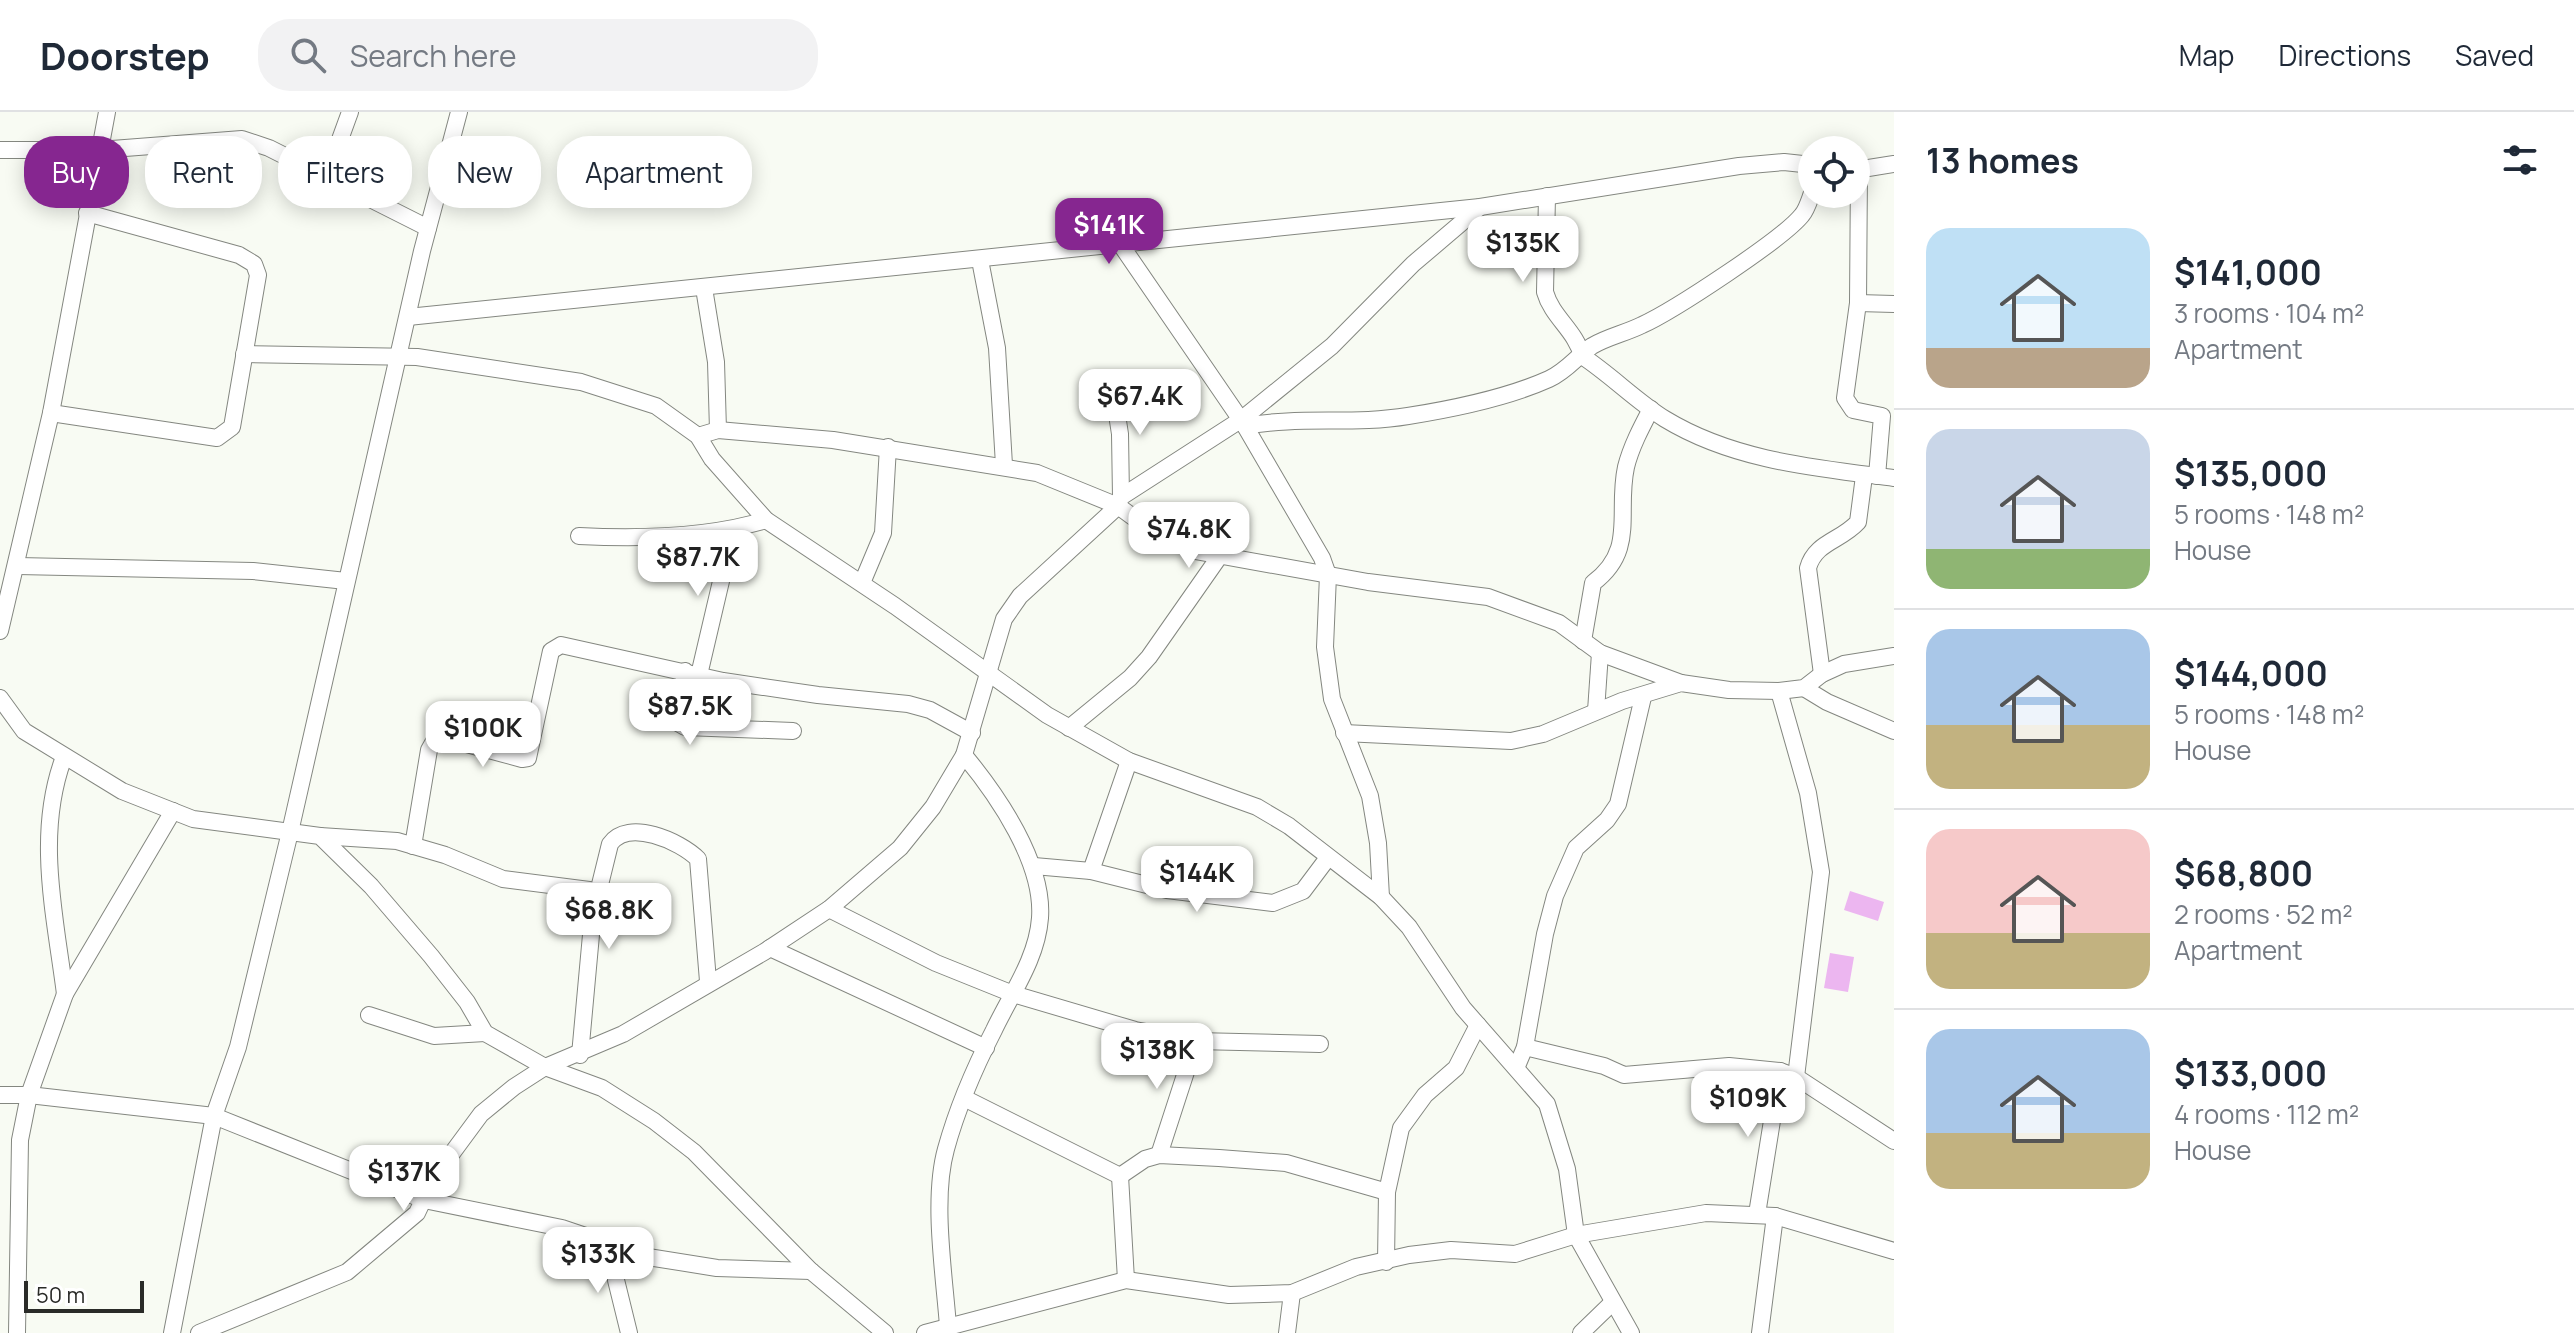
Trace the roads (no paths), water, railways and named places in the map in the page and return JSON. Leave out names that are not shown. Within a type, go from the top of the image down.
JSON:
[{"type":"street","points":[[102,136],[107,112]]},
{"type":"street","points":[[339,136],[350,112]]},
{"type":"street","points":[[172,1333],[214,1116],[238,1047],[428,228],[459,112]]},
{"type":"street","points":[[129,148],[242,139],[278,153]]},
{"type":"street","points":[[0,150],[24,150]]},
{"type":"street","points":[[408,317],[1480,207],[1739,166],[1798,164]]},
{"type":"street","points":[[1870,168],[1894,164]]},
{"type":"street","points":[[1547,196],[1545,292],[1548,302],[1579,344],[1582,356],[1682,429],[1744,452],[1878,477]]},
{"type":"street","points":[[199,1333],[347,1272],[417,1213],[433,1179],[481,1114],[545,1067],[580,1055],[623,1034],[708,981],[770,948],[829,909],[917,830],[964,755],[990,673],[995,642],[1004,619],[1020,596],[1120,502],[1244,423],[1332,346],[1413,264],[1480,207]]},
{"type":"street","points":[[0,631],[18,566],[51,413],[88,208]]},
{"type":"street","points":[[387,208],[428,228]]},
{"type":"street","points":[[1244,423],[1406,417],[1470,404],[1547,380],[1599,343],[1670,310],[1795,223],[1804,208]]},
{"type":"street","points":[[1822,674],[1808,568],[1812,554],[1858,522],[1878,477],[1882,416],[1853,410],[1845,398],[1858,303],[1857,208]]},
{"type":"street","points":[[51,413],[217,438],[232,427],[258,275],[254,264],[239,255],[87,213]]},
{"type":"street","points":[[1121,245],[1244,423],[1322,558],[1328,575],[1325,605],[1332,699],[1372,807],[1381,897]]},
{"type":"street","points":[[980,260],[997,348],[1004,465]]},
{"type":"street","points":[[704,288],[716,362],[718,430]]},
{"type":"street","points":[[1858,303],[1894,304]]},
{"type":"street","points":[[244,354],[417,357],[581,382],[656,406],[698,436],[712,459],[766,520],[1069,728],[1129,761],[1257,807],[1289,826],[1327,859],[1381,897],[1409,927],[1478,1025],[1517,1066],[1547,1104],[1558,1132],[1576,1235],[1631,1333]]},
{"type":"street","points":[[1112,382],[1120,434],[1120,502]]},
{"type":"street","points":[[1583,641],[1593,583],[1610,571],[1617,558],[1623,528],[1625,471],[1651,409]]},
{"type":"street","points":[[698,436],[718,430],[888,447],[1037,473],[1120,502],[1174,542],[1219,557],[1488,597],[1559,623],[1600,653],[1681,683],[1729,690],[1804,688],[1822,674],[1844,664],[1894,656]]},
{"type":"street","points":[[862,583],[883,533],[888,447]]},
{"type":"street","points":[[579,536],[733,530],[766,520]]},
{"type":"street","points":[[733,530],[678,723],[685,727],[793,731]]},
{"type":"street","points":[[1069,728],[1130,678],[1149,657],[1219,557]]},
{"type":"street","points":[[18,566],[253,571],[346,581]]},
{"type":"street","points":[[413,846],[429,750],[437,736],[528,758],[554,647],[818,695],[908,704],[930,710],[972,733]]},
{"type":"street","points":[[1596,711],[1600,653]]},
{"type":"street","points":[[1344,733],[1511,741],[1543,734],[1596,711],[1681,683]]},
{"type":"street","points":[[1804,688],[1827,702],[1894,731]]},
{"type":"street","points":[[1757,1214],[1788,1074],[1821,872],[1811,805],[1779,691]]},
{"type":"street","points":[[1517,1066],[1525,1047],[1545,934],[1555,896],[1576,848],[1607,820],[1618,804],[1643,697]]},
{"type":"street","points":[[0,698],[24,731],[64,757],[122,791],[193,819],[413,846],[503,879],[597,891]]},
{"type":"street","points":[[948,1326],[941,1181],[946,1148],[964,1098],[1013,994],[1038,932],[1040,903],[1034,866],[985,780],[964,755]]},
{"type":"street","points":[[64,757],[53,786],[48,847],[65,994]]},
{"type":"street","points":[[1091,871],[1129,761]]},
{"type":"street","points":[[17,1333],[20,1140],[29,1095],[65,994],[173,811]]},
{"type":"street","points":[[580,1055],[597,891],[615,836],[625,833],[661,837],[690,851],[700,863],[708,981]]},
{"type":"street","points":[[320,836],[371,886],[431,956],[467,1002],[485,1033],[545,1067],[602,1088],[654,1121],[734,1189],[811,1271],[885,1333]]},
{"type":"street","points":[[1034,866],[1091,871],[1167,890],[1273,903],[1303,891],[1327,859]]},
{"type":"street","points":[[829,909],[936,963],[1013,994],[1135,1030],[1196,1041],[1320,1044]]},
{"type":"street","points":[[770,948],[986,1048]]},
{"type":"street","points":[[369,1015],[434,1036],[485,1033]]},
{"type":"street","points":[[1386,1262],[1387,1192],[1401,1128],[1425,1095],[1456,1068],[1478,1025]]},
{"type":"street","points":[[1159,1155],[1196,1041]]},
{"type":"street","points":[[1525,1047],[1604,1066],[1624,1075],[1642,1076],[1694,1066],[1788,1074],[1894,1141]]},
{"type":"street","points":[[0,1095],[29,1095],[214,1116],[424,1200],[562,1228],[614,1248],[703,1267],[811,1271]]},
{"type":"street","points":[[964,1098],[1120,1176]]},
{"type":"street","points":[[1120,1176],[1145,1159],[1159,1155],[1286,1163],[1387,1192]]},
{"type":"street","points":[[1120,1176],[1126,1280]]},
{"type":"street","points":[[925,1333],[1126,1280],[1229,1295],[1292,1293],[1320,1279],[1430,1251],[1515,1254],[1547,1247],[1576,1235],[1686,1215],[1775,1216],[1894,1251]]},
{"type":"street","points":[[1760,1333],[1775,1216]]},
{"type":"street","points":[[614,1248],[616,1280],[629,1333]]},
{"type":"street","points":[[1287,1333],[1292,1293]]},
{"type":"street","points":[[1581,1333],[1612,1303]]}]
